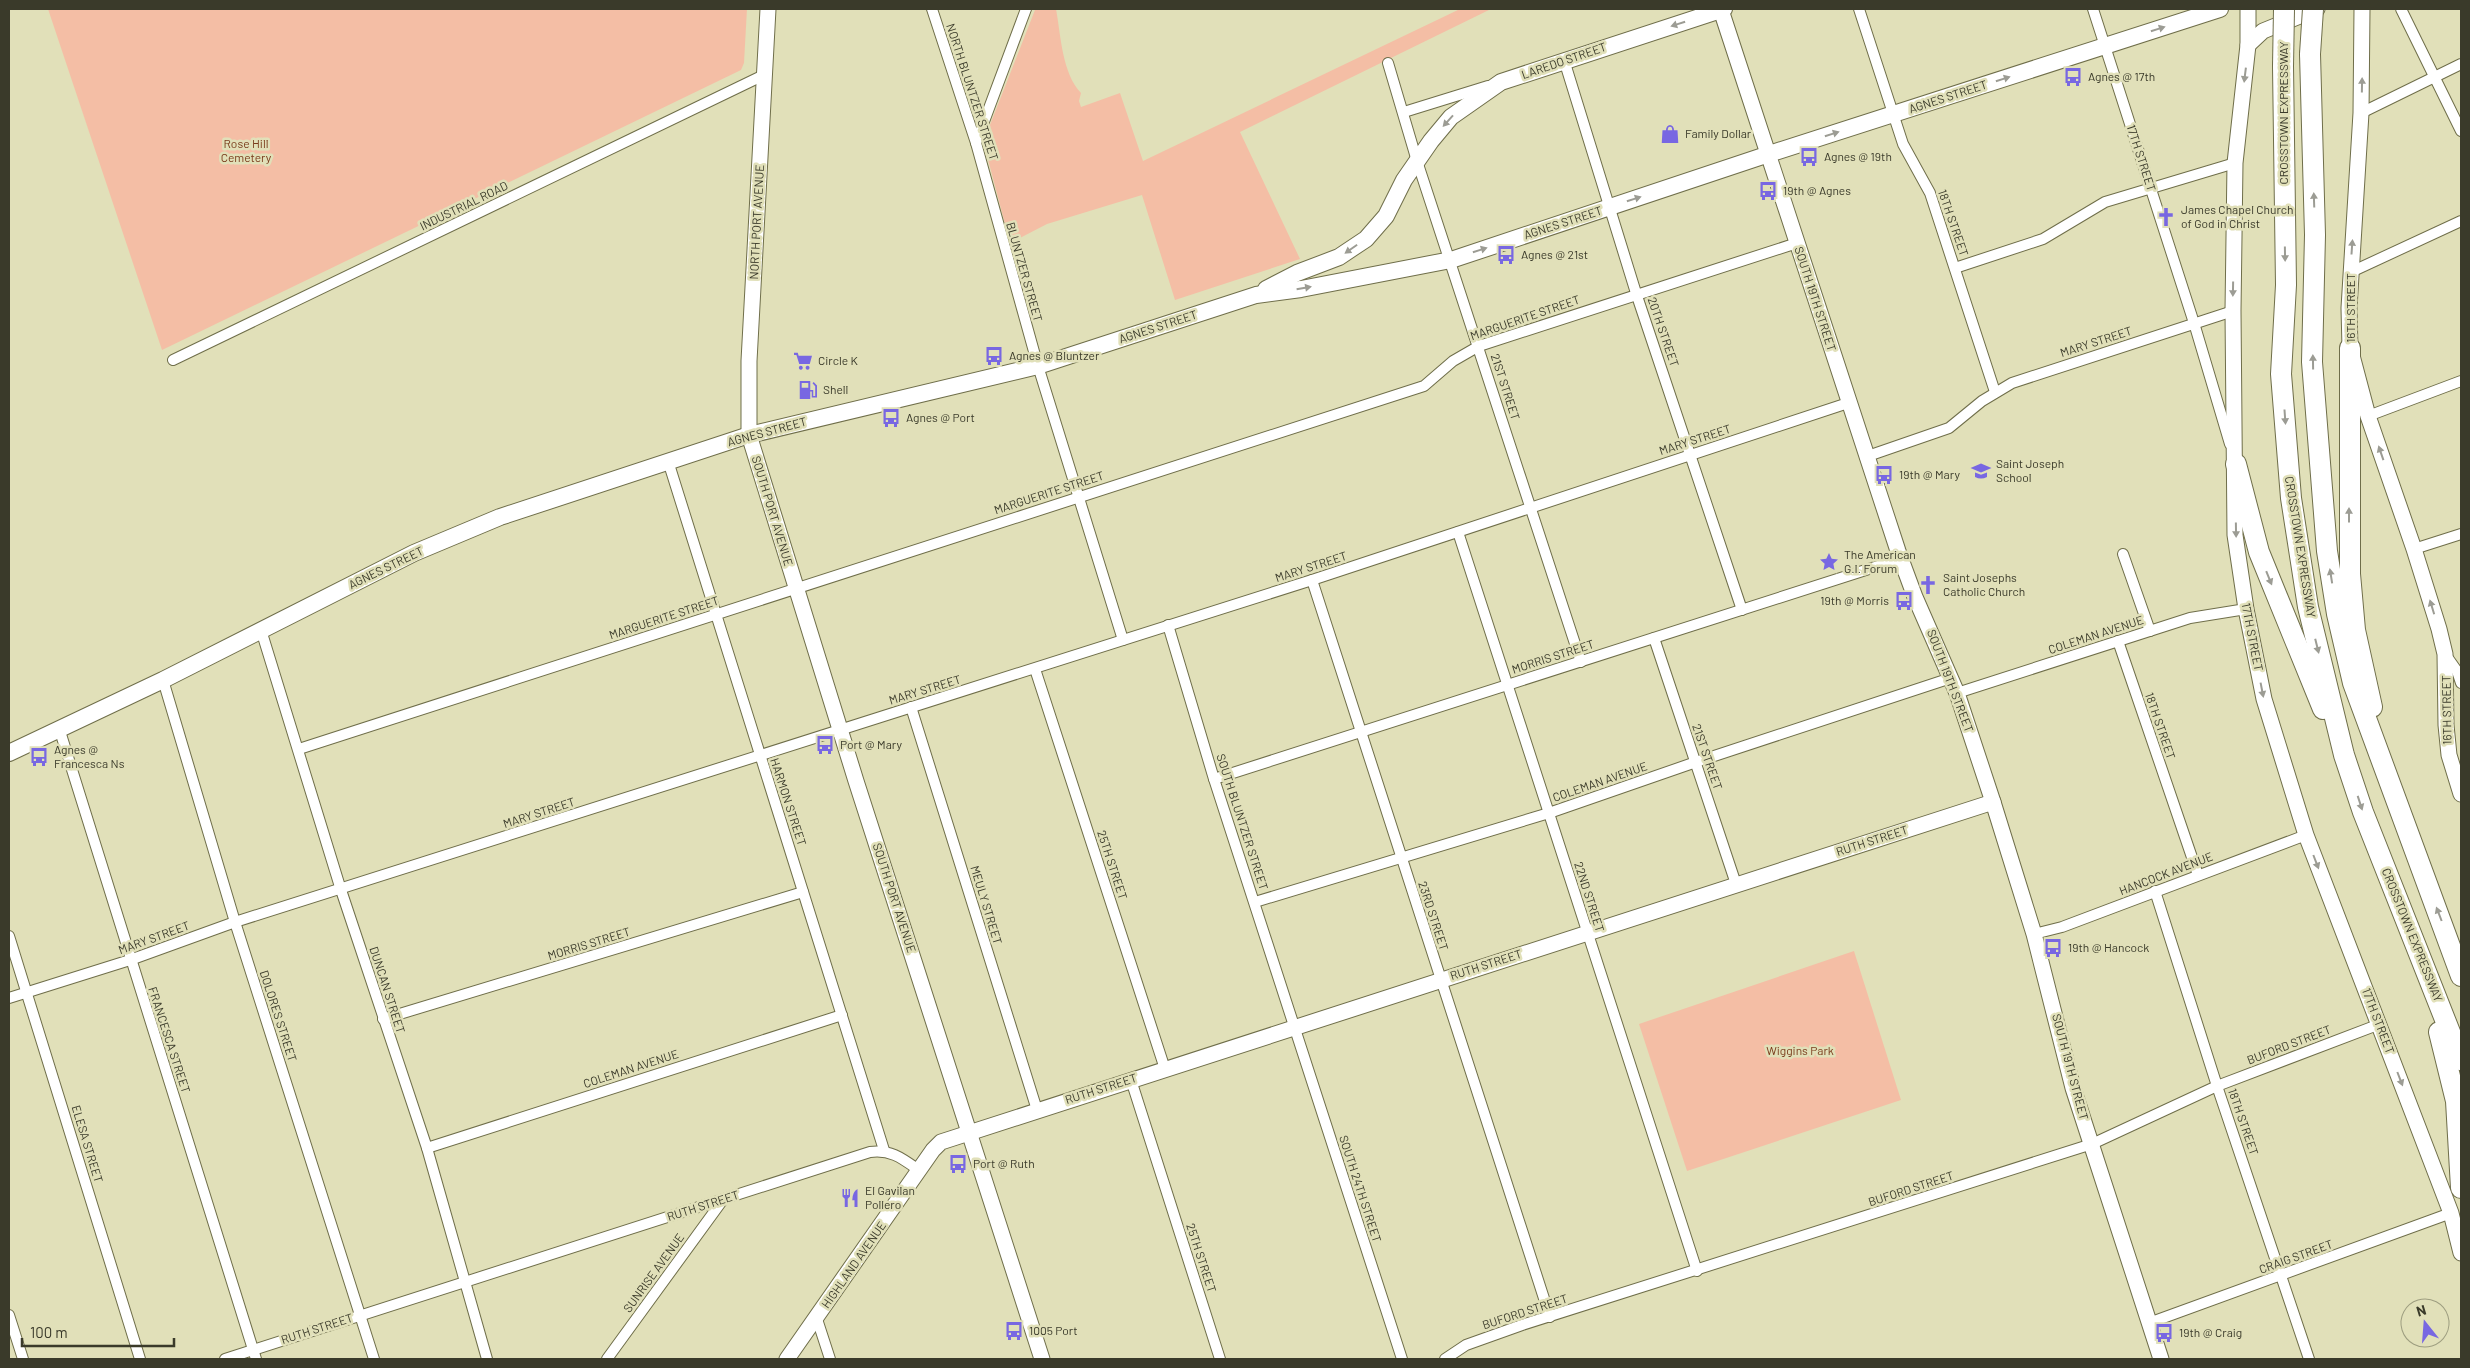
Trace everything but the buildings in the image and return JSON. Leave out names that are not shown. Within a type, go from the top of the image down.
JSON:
[{"type":"highway","name":"CROSSTOWN EXPRESSWAY","points":[[2284,9],[2286,284],[2281,374],[2291,498],[2308,606],[2344,755],[2363,812],[2461,1060]]},
{"type":"highway","points":[[2313,9],[2310,54],[2315,235],[2312,362],[2327,551],[2337,614],[2353,683],[2461,976]]},
{"type":"highway","points":[[2350,348],[2350,574],[2355,630],[2370,695],[2378,754]]},
{"type":"highway","points":[[2236,464],[2258,552],[2302,662],[2344,755]]},
{"type":"highway","points":[[2448,939],[2461,964]]},
{"type":"highway","points":[[2423,964],[2456,1102],[2461,1188]]},
{"type":"main road","name":"NORTH PORT AVENUE","points":[[749,435],[749,361],[766,74],[768,9]]},
{"type":"main road","name":"LAREDO STREET","points":[[1501,82],[1722,9]]},
{"type":"main road","name":"SOUTH 19TH STREET","points":[[1722,9],[1865,457],[1900,559],[1957,693],[1993,802],[2034,934],[2073,1088],[2161,1359]]},
{"type":"main road","name":"AGNES STREET","points":[[9,753],[163,680],[453,535],[500,517],[749,435],[1038,366],[1256,295],[1301,289],[1451,260],[1769,154],[2220,9]]},
{"type":"main road","points":[[2236,464],[2233,310],[2235,163],[2248,45],[2248,9]]},
{"type":"main road","points":[[2248,45],[2263,31],[2317,9]]},
{"type":"main road","name":"16TH STREET","points":[[2361,9],[2361,114],[2350,272],[2350,348],[2368,416],[2414,549],[2445,654],[2446,725],[2449,755],[2460,784]]},
{"type":"main road","points":[[1256,295],[1297,273],[1339,257],[1366,239],[1386,216],[1404,180],[1451,116],[1501,82]]},
{"type":"main road","name":"SOUTH PORT AVENUE","points":[[749,435],[840,730],[1042,1359]]},
{"type":"main road","name":"17TH STREET","points":[[2236,464],[2235,535],[2246,609],[2264,699],[2306,835],[2451,1213],[2461,1252]]},
{"type":"main road","name":"RUTH STREET","points":[[920,1170],[932,1150],[942,1142],[969,1132],[1993,802]]},
{"type":"main road","name":"HIGHLAND AVENUE","points":[[787,1359],[817,1319],[920,1170]]},
{"type":"street","name":"NORTH BLUNTZER STREET","points":[[932,9],[976,143],[987,183]]},
{"type":"street","points":[[976,143],[1026,9]]},
{"type":"street","name":"18TH STREET","points":[[1858,9],[1908,156],[1930,193],[1995,392]]},
{"type":"street","name":"17TH STREET","points":[[2093,9],[2194,323],[2236,464]]},
{"type":"street","points":[[2401,9],[2461,132]]},
{"type":"street","name":"20TH STREET","points":[[1564,60],[1636,293],[1742,610]]},
{"type":"street","name":"21ST STREET","points":[[1388,63],[1417,161],[1451,260],[1581,662]]},
{"type":"street","points":[[2361,114],[2461,64]]},
{"type":"street","name":"INDUSTRIAL ROAD","points":[[173,360],[766,74]]},
{"type":"street","name":"LAREDO STREET","points":[[1404,112],[1501,82]]},
{"type":"street","points":[[1955,268],[2043,239],[2105,202],[2235,163]]},
{"type":"street","name":"BLUNTZER STREET","points":[[987,183],[1038,366]]},
{"type":"street","points":[[2350,272],[2461,221]]},
{"type":"street","name":"MARGUERITE STREET","points":[[299,749],[1424,386],[1453,360],[1479,346],[1636,293],[1797,242]]},
{"type":"street","name":"MARY STREET","points":[[1865,457],[1949,428],[1995,392],[2012,383],[2233,310]]},
{"type":"street","points":[[1038,366],[1123,640]]},
{"type":"street","points":[[2368,416],[2461,382]]},
{"type":"street","name":"MARY STREET","points":[[9,998],[130,960],[235,922],[341,890],[1312,580],[1848,403]]},
{"type":"street","name":"HARMON STREET","points":[[668,461],[884,1150]]},
{"type":"street","name":"22ND STREET","points":[[1458,532],[1697,1271]]},
{"type":"street","points":[[2414,549],[2461,534]]},
{"type":"street","points":[[2123,554],[2150,631]]},
{"type":"street","name":"MORRIS STREET","points":[[1214,779],[1900,559]]},
{"type":"street","name":"23RD STREET","points":[[1312,580],[1550,1317]]},
{"type":"street","name":"COLEMAN AVENUE","points":[[1957,693],[2190,618],[2246,609]]},
{"type":"street","name":"SOUTH BLUNTZER STREET","points":[[1168,625],[1214,779],[1294,1027]]},
{"type":"street","name":"DUNCAN STREET","points":[[261,630],[341,890],[427,1148],[486,1359]]},
{"type":"street","name":"21ST STREET","points":[[1654,638],[1736,884]]},
{"type":"street","name":"18TH STREET","points":[[2118,641],[2198,875]]},
{"type":"street","name":"16TH STREET","points":[[2445,654],[2457,671],[2461,683]]},
{"type":"street","name":"25TH STREET","points":[[1035,669],[1165,1068]]},
{"type":"street","name":"COLEMAN AVENUE","points":[[1255,902],[1549,813],[1696,762],[1951,678]]},
{"type":"street","name":"DOLORES STREET","points":[[163,680],[235,922],[374,1359]]},
{"type":"street","name":"MEULY STREET","points":[[911,707],[1037,1110]]},
{"type":"street","name":"FRANCESCA STREET","points":[[59,728],[255,1355]]},
{"type":"street","name":"HANCOCK AVENUE","points":[[2034,934],[2062,927],[2306,835]]},
{"type":"street","name":"MORRIS STREET","points":[[383,1019],[803,892]]},
{"type":"street","name":"18TH STREET","points":[[2155,892],[2217,1086],[2283,1275],[2309,1359]]},
{"type":"street","name":"ELESA STREET","points":[[9,936],[140,1359]]},
{"type":"street","name":"COLEMAN AVENUE","points":[[427,1148],[842,1015]]},
{"type":"street","name":"BUFORD STREET","points":[[1445,1359],[1466,1345],[1550,1317],[2092,1144],[2217,1086],[2380,1024]]},
{"type":"street","name":"SOUTH 24TH STREET","points":[[1294,1027],[1402,1359]]},
{"type":"street","name":"25TH STREET","points":[[1131,1080],[1220,1359]]},
{"type":"street","points":[[884,1150],[920,1170]]},
{"type":"street","name":"RUTH STREET","points":[[225,1359],[255,1355],[360,1315],[463,1281],[722,1201],[870,1152],[884,1150]]},
{"type":"street","name":"SUNRISE AVENUE","points":[[608,1359],[722,1201]]},
{"type":"street","name":"CRAIG STREET","points":[[2149,1323],[2451,1213]]},
{"type":"street","points":[[9,1315],[23,1359]]},
{"type":"street","points":[[817,1319],[830,1359]]},
{"type":"green space","name":"Rose Hill Cemetery","points":[[48,9],[747,9],[744,63],[741,70],[162,350]]},
{"type":"green space","points":[[1056,9],[1066,65],[1075,85],[1081,93],[1079,101],[1081,107],[1120,93],[1143,161],[1460,9],[1491,9],[1240,132],[1300,259],[1175,300],[1142,195],[1047,224],[1010,243],[985,148],[988,130],[1035,10]]},
{"type":"green space","name":"Wiggins Park","points":[[1854,951],[1901,1100],[1687,1171],[1639,1024]]},
{"type":"place","name":"Agnes @ 17th","points":[[2073,77]]},
{"type":"place","name":"Family Dollar","points":[[1670,134]]},
{"type":"place","name":"Agnes @ 19th","points":[[1809,157]]},
{"type":"place","name":"19th @ Agnes","points":[[1768,191]]},
{"type":"place","name":"James Chapel Church of God in Christ","points":[[2166,217]]},
{"type":"place","name":"Agnes @ 21st","points":[[1506,255]]},
{"type":"place","name":"Agnes @ Bluntzer","points":[[994,356]]},
{"type":"place","name":"Circle K","points":[[803,361]]},
{"type":"place","name":"Shell","points":[[808,390]]},
{"type":"place","name":"Agnes @ Port","points":[[891,418]]},
{"type":"place","name":"Saint Joseph School","points":[[1981,471]]},
{"type":"place","name":"19th @ Mary","points":[[1884,475]]},
{"type":"place","name":"The American G.I. Forum","points":[[1829,562]]},
{"type":"place","name":"Saint Josephs Catholic Church","points":[[1928,585]]},
{"type":"place","name":"19th @ Morris","points":[[1904,601]]},
{"type":"place","name":"Port @ Mary","points":[[825,745]]},
{"type":"place","name":"Agnes @ Francesca Ns","points":[[39,757]]},
{"type":"place","name":"19th @ Hancock","points":[[2053,948]]},
{"type":"place","name":"Port @ Ruth","points":[[958,1164]]},
{"type":"place","name":"El Gavilan Pollero","points":[[850,1198]]},
{"type":"place","name":"1005 Port","points":[[1014,1331]]},
{"type":"place","name":"19th @ Craig","points":[[2164,1333]]}]
